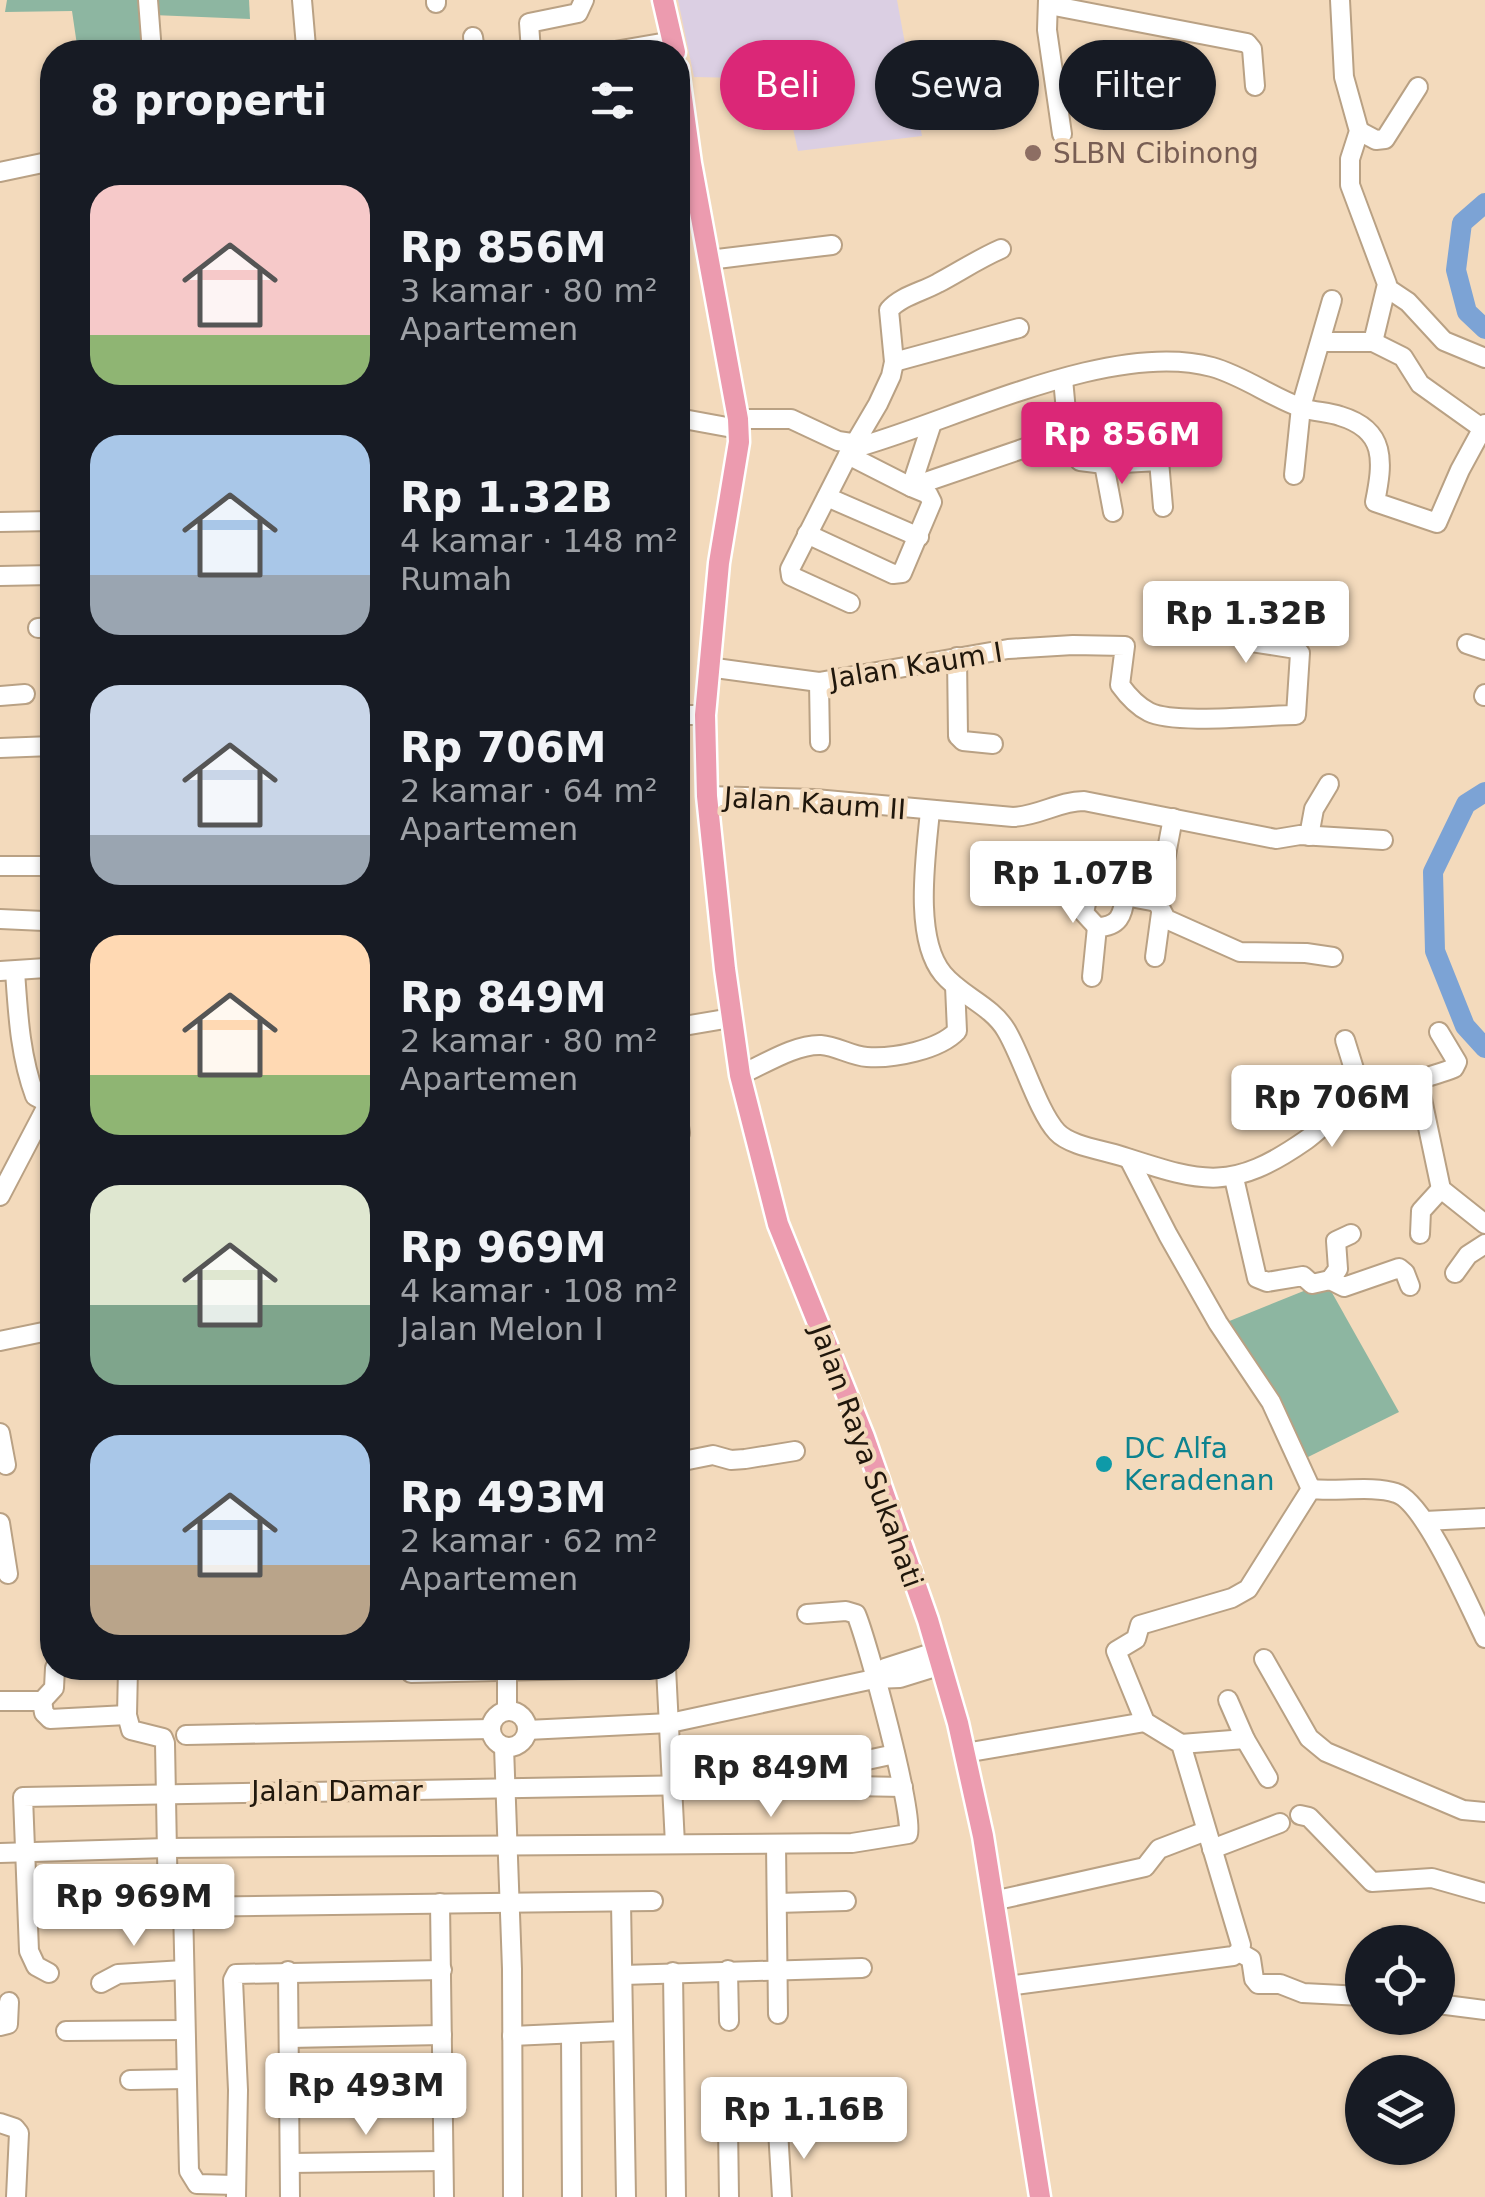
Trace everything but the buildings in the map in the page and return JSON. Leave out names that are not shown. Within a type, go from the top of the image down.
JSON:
[{"type":"main road","points":[[663,0],[672,40]]},
{"type":"main road","name":"Jalan Raya Sukahati","points":[[690,187],[709,260],[738,424],[735,477],[719,563],[704,716],[707,796],[740,1075],[778,1224],[864,1436],[940,1658],[983,1836],[1040,2197]]},
{"type":"street","points":[[148,0],[151,40]]},
{"type":"street","points":[[302,0],[305,40]]},
{"type":"street","points":[[531,40],[529,24],[578,13],[584,0]]},
{"type":"street","points":[[1340,0],[1344,77],[1358,131],[1350,159],[1350,185],[1387,288],[1373,342]]},
{"type":"street","points":[[1062,134],[1047,30],[1049,3],[1246,43],[1252,49],[1255,86]]},
{"type":"street","points":[[1358,131],[1384,140],[1418,87]]},
{"type":"street","points":[[0,172],[40,164]]},
{"type":"street","points":[[709,260],[832,245]]},
{"type":"street","points":[[850,604],[790,574],[807,534],[878,404],[894,362],[888,317],[891,306],[1001,249]]},
{"type":"street","points":[[1387,288],[1408,302],[1444,342],[1485,358]]},
{"type":"street","points":[[1294,474],[1301,408],[1332,300]]},
{"type":"street","points":[[894,362],[1020,328]]},
{"type":"street","points":[[851,450],[1069,377],[1154,360],[1202,365],[1226,372],[1301,408],[1341,416],[1367,431],[1380,448],[1382,462],[1375,502],[1438,523],[1484,426],[1420,384],[1403,357],[1373,342],[1322,342]]},
{"type":"street","points":[[1069,377],[1078,457],[1083,464],[1159,461],[1164,508]]},
{"type":"street","points":[[911,488],[1064,435],[1069,377]]},
{"type":"street","points":[[690,419],[738,424],[791,419],[928,494],[932,502],[898,575],[807,534]]},
{"type":"street","points":[[911,488],[932,423]]},
{"type":"street","points":[[1104,464],[1112,512]]},
{"type":"street","points":[[828,497],[919,536]]},
{"type":"street","points":[[0,522],[40,521]]},
{"type":"street","points":[[0,576],[40,575]]},
{"type":"street","name":"Jalan Kaum I","points":[[708,668],[819,682],[1044,646],[1125,646],[1120,685],[1152,714],[1180,718],[1296,714],[1300,653],[1296,649],[1251,642],[1243,621]]},
{"type":"street","points":[[957,658],[958,736],[963,741],[993,744]]},
{"type":"street","points":[[819,682],[820,742]]},
{"type":"street","points":[[0,696],[25,694]]},
{"type":"street","points":[[690,715],[704,716]]},
{"type":"street","points":[[0,748],[40,746]]},
{"type":"street","points":[[1309,836],[1313,811],[1330,784]]},
{"type":"street","name":"Jalan Kaum II","points":[[707,796],[814,799],[1025,816],[1084,801],[1276,839],[1309,836],[1383,840]]},
{"type":"street","points":[[930,811],[926,925],[936,964],[955,986],[1000,1022],[1057,1132],[1152,1168],[1213,1180],[1234,1178],[1296,1146],[1346,1106],[1457,1065],[1439,1032]]},
{"type":"street","points":[[1155,957],[1173,818]]},
{"type":"street","points":[[0,866],[40,866]]},
{"type":"street","points":[[1023,872],[1049,882],[1125,896],[1159,908],[1166,919],[1240,952],[1333,957]]},
{"type":"street","points":[[1089,889],[1084,913],[1096,928],[1092,976]]},
{"type":"street","points":[[1096,928],[1123,916],[1125,896]]},
{"type":"street","points":[[0,919],[40,920]]},
{"type":"street","points":[[40,968],[8,971],[28,1078],[35,1096],[40,1098]]},
{"type":"street","points":[[740,1075],[810,1046],[823,1045],[867,1058],[907,1052],[946,1040],[956,1031],[955,986]]},
{"type":"street","points":[[690,1025],[731,1018]]},
{"type":"street","points":[[1345,1040],[1363,1098]]},
{"type":"street","points":[[1418,1080],[1442,1189],[1485,1224]]},
{"type":"street","points":[[0,1196],[40,1125]]},
{"type":"street","points":[[1129,1158],[1210,1308],[1271,1402],[1310,1488]]},
{"type":"street","points":[[1234,1178],[1257,1278],[1267,1282],[1304,1276],[1312,1284],[1330,1280],[1344,1287],[1399,1268],[1410,1286]]},
{"type":"street","points":[[1420,1234],[1421,1211],[1442,1189]]},
{"type":"street","points":[[1330,1280],[1338,1269],[1336,1241],[1351,1234]]},
{"type":"street","points":[[1455,1274],[1468,1255],[1485,1244]]},
{"type":"street","points":[[0,1341],[40,1333]]},
{"type":"street","points":[[0,1433],[6,1466]]},
{"type":"street","points":[[690,1460],[713,1456],[744,1460],[795,1452]]},
{"type":"street","points":[[1310,1488],[1392,1491],[1408,1499],[1425,1521],[1485,1638]]},
{"type":"street","points":[[1245,1739],[1181,1744],[1146,1722],[1117,1648],[1136,1639],[1140,1625],[1248,1590],[1310,1488]]},
{"type":"street","points":[[1425,1521],[1485,1518]]},
{"type":"street","points":[[0,1523],[8,1574]]},
{"type":"street","points":[[0,1853],[168,1848],[776,1844],[865,1842],[908,1834],[911,1826],[895,1754],[856,1614],[807,1614]]},
{"type":"street","points":[[527,1730],[670,1723],[874,1679],[900,1678],[940,1658]]},
{"type":"street","points":[[1264,1658],[1309,1738],[1326,1752],[1462,1810],[1485,1812]]},
{"type":"street","points":[[0,1701],[42,1701],[54,1688],[54,1680]]},
{"type":"street","points":[[128,1680],[127,1715],[134,1733],[163,1738],[168,1848],[184,1970],[192,2180],[236,2191],[236,1974],[442,1970]]},
{"type":"street","points":[[507,1680],[507,1711]]},
{"type":"street","points":[[667,1680],[675,1844]]},
{"type":"street","points":[[1228,1700],[1268,1778]]},
{"type":"street","points":[[42,1701],[44,1713],[50,1719],[127,1715]]},
{"type":"street","points":[[507,1711],[518,1714],[527,1730],[520,1744],[504,1746],[492,1737],[490,1729],[498,1714],[507,1711]]},
{"type":"street","points":[[965,1753],[1146,1722]]},
{"type":"street","points":[[186,1735],[490,1729]]},
{"type":"street","points":[[1181,1744],[1242,1945],[1240,1952]]},
{"type":"street","points":[[504,1746],[509,1846],[513,2197]]},
{"type":"street","points":[[753,1784],[895,1754]]},
{"type":"street","points":[[753,1784],[903,1788]]},
{"type":"street","name":"Jalan Damar","points":[[24,1851],[23,1797],[753,1784]]},
{"type":"street","points":[[1300,1815],[1309,1817],[1372,1882],[1432,1878],[1485,1894]]},
{"type":"street","points":[[993,1901],[1145,1867],[1160,1849],[1280,1823]]},
{"type":"street","points":[[776,1844],[778,2014]]},
{"type":"street","points":[[24,1851],[31,1960],[49,1973]]},
{"type":"street","points":[[28,1909],[653,1901]]},
{"type":"street","points":[[777,1902],[846,1901]]},
{"type":"street","points":[[621,1902],[626,2197]]},
{"type":"street","points":[[440,1903],[444,2197]]},
{"type":"street","points":[[1008,1986],[1240,1952],[1251,1960],[1258,1984],[1280,1984],[1303,1994],[1345,1995]]},
{"type":"street","points":[[623,1974],[862,1968]]},
{"type":"street","points":[[100,1983],[118,1974],[184,1970]]},
{"type":"street","points":[[728,1970],[729,2022]]},
{"type":"street","points":[[288,1972],[290,2197]]},
{"type":"street","points":[[674,1972],[676,2197]]},
{"type":"street","points":[[0,2026],[10,2020],[9,2002]]},
{"type":"street","points":[[1455,2006],[1485,2010]]},
{"type":"street","points":[[66,2031],[184,2030]]},
{"type":"street","points":[[512,2036],[622,2031]]},
{"type":"street","points":[[571,2034],[572,2197]]},
{"type":"street","points":[[289,2038],[442,2035]]},
{"type":"street","points":[[130,2080],[186,2080]]},
{"type":"street","points":[[289,2100],[442,2099]]},
{"type":"street","points":[[0,2124],[18,2132],[16,2197]]},
{"type":"street","points":[[728,2126],[729,2197]]},
{"type":"street","points":[[778,2130],[782,2197]]},
{"type":"street","points":[[290,2163],[443,2160]]},
{"type":"shaded area","points":[[678,0],[897,0],[904,40],[875,40],[875,130],[921,130],[922,136],[798,151],[793,130],[855,130],[855,40],[720,40],[720,78],[694,77],[690,40],[686,40]]},
{"type":"green space","points":[[7,0],[143,0],[146,40],[76,40],[72,11],[5,12]]},
{"type":"green space","points":[[152,0],[249,0],[250,19],[153,15]]},
{"type":"green space","points":[[1326,1282],[1399,1412],[1304,1459],[1222,1324]]},
{"type":"waterway","points":[[1485,203],[1462,223],[1456,270],[1467,312],[1485,329]]},
{"type":"waterway","points":[[1485,792],[1466,804],[1433,872],[1435,951],[1465,1026],[1485,1048]]},
{"type":"place","name":"SLBN Cibinong","points":[[1033,153]]},
{"type":"place","name":"DC Alfa Keradenan","points":[[1104,1464]]}]
